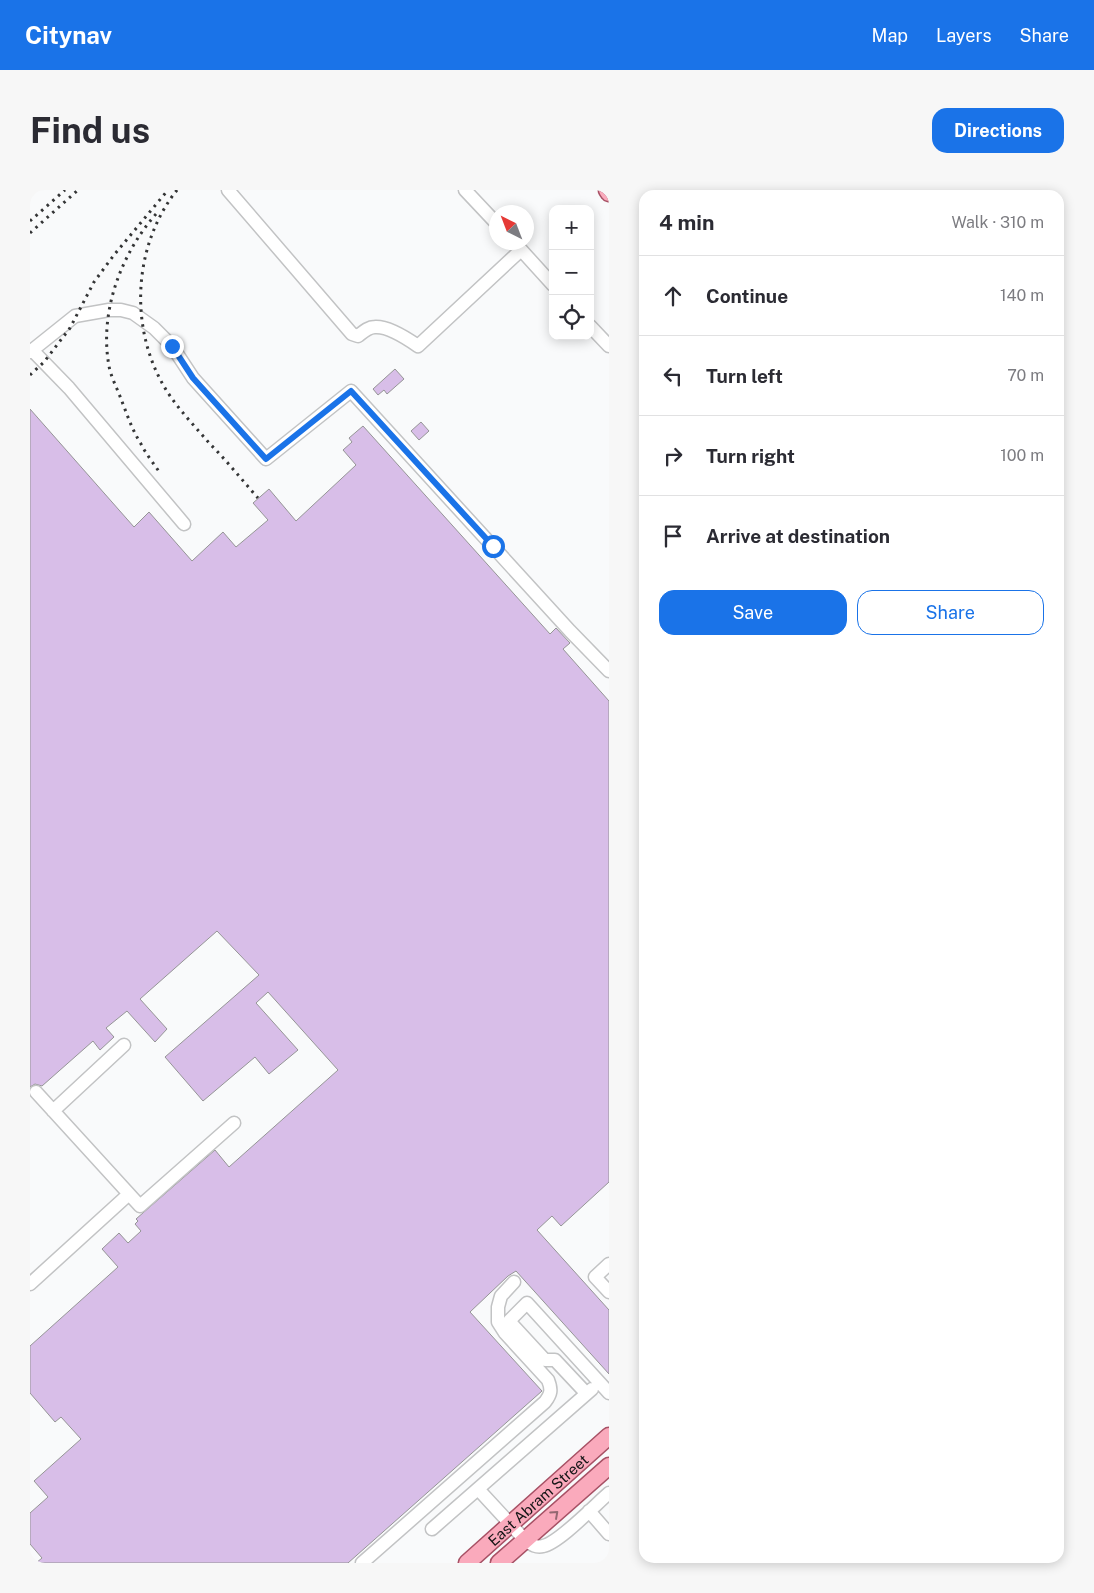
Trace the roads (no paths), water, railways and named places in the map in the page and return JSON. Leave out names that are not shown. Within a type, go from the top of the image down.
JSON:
[{"type":"main road","points":[[606,190],[609,193]]},
{"type":"main road","name":"East Abram Street","points":[[467,1563],[609,1436]]},
{"type":"main road","name":"East Abram Street","points":[[499,1563],[609,1466]]},
{"type":"street","points":[[228,190],[352,334],[358,336],[368,329],[377,326],[404,336],[418,346],[513,250]]},
{"type":"street","points":[[465,190],[489,216]]},
{"type":"street","points":[[521,250],[549,281]]},
{"type":"street","points":[[184,524],[69,388],[31,351],[75,316],[109,310],[121,310],[133,313],[154,328],[172,346],[193,378],[266,459],[351,391],[609,672]]},
{"type":"street","points":[[594,330],[609,346]]},
{"type":"street","points":[[54,1111],[124,1045]]},
{"type":"street","points":[[36,1092],[140,1206],[234,1123]]},
{"type":"street","points":[[30,1284],[129,1194]]},
{"type":"street","points":[[609,1264],[595,1276],[609,1292]]},
{"type":"street","points":[[362,1563],[545,1402],[550,1395],[552,1388],[548,1380],[505,1333],[498,1322],[498,1307],[501,1296],[514,1282]]},
{"type":"street","points":[[432,1529],[586,1393],[605,1387],[527,1303],[509,1321],[545,1360],[555,1360],[586,1393]]},
{"type":"street","points":[[478,1489],[525,1540],[533,1546],[541,1547],[557,1539],[609,1493]]},
{"type":"street","points":[[589,1511],[609,1534]]},
{"type":"railway","points":[[30,221],[65,190]]},
{"type":"railway","points":[[30,233],[78,190]]},
{"type":"railway","points":[[30,375],[44,362],[70,328],[94,282],[114,255],[168,190]]},
{"type":"railway","points":[[177,190],[163,211],[152,234],[145,258],[141,283],[144,333],[151,358],[171,398],[258,498]]},
{"type":"railway","points":[[156,214],[132,247],[123,265],[110,305],[107,325],[107,346],[111,374],[130,422],[143,448],[160,473]]}]
